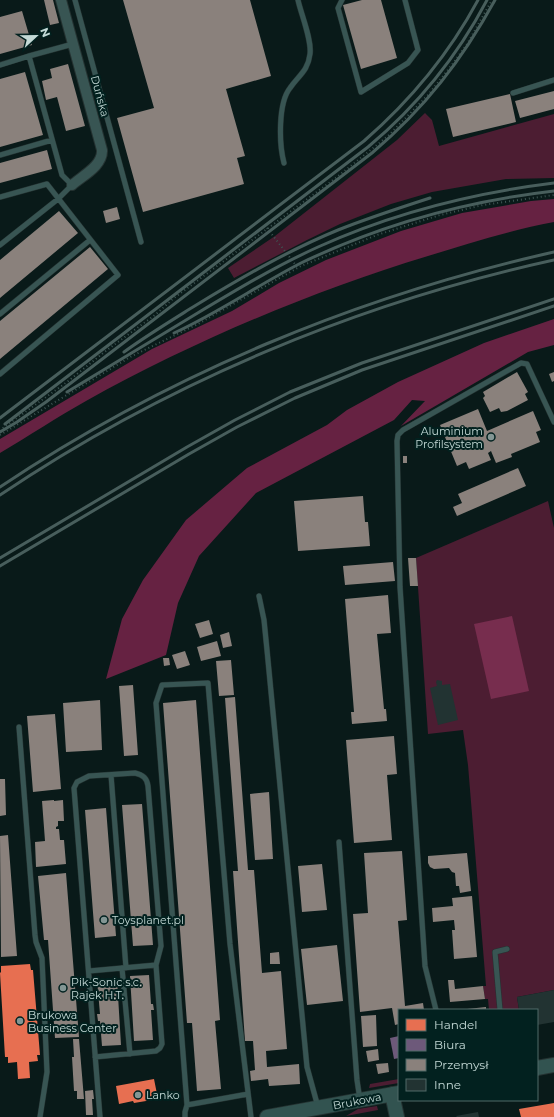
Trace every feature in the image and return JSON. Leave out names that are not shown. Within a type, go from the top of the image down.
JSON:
[{"type":"street","name":"Duńska","points":[[61,0],[103,156],[98,163],[72,185]]},
{"type":"street","points":[[538,1068],[554,1065]]},
{"type":"street","name":"Brukowa","points":[[276,1116],[396,1093]]},
{"type":"street","points":[[396,1093],[397,1117]]},
{"type":"lane","points":[[75,0],[141,242]]},
{"type":"lane","points":[[284,163],[281,149],[282,104],[284,97],[290,88],[305,70],[309,62],[311,47],[298,0]]},
{"type":"lane","points":[[342,0],[338,8],[361,92],[408,63],[418,50],[405,0]]},
{"type":"lane","points":[[0,65],[73,44]]},
{"type":"lane","points":[[0,245],[58,199],[72,185],[62,175],[29,56]]},
{"type":"lane","points":[[513,92],[554,80]]},
{"type":"lane","points":[[0,155],[52,140]]},
{"type":"lane","points":[[0,196],[47,184],[118,275],[0,374]]},
{"type":"lane","points":[[0,314],[90,240]]},
{"type":"lane","points":[[436,1009],[425,966],[400,588],[398,435],[403,430],[521,363],[527,364],[554,422]]},
{"type":"lane","points":[[259,596],[264,620],[268,658],[307,1067],[318,1108]]},
{"type":"lane","points":[[185,1117],[187,1105],[156,703],[162,685],[208,683],[230,944],[251,1117]]},
{"type":"lane","points":[[19,727],[35,935],[42,958],[47,1072],[40,1117]]},
{"type":"lane","points":[[96,1057],[156,1051],[162,1044],[156,965],[161,946],[147,780],[142,774],[134,773],[89,776],[77,782],[74,788],[100,1117]]},
{"type":"lane","points":[[111,775],[130,1054]]},
{"type":"lane","points":[[339,842],[357,1080],[360,1100]]},
{"type":"lane","points":[[500,1009],[495,952],[507,949]]},
{"type":"lane","points":[[89,971],[156,965]]},
{"type":"lane","points":[[187,1105],[248,1094]]},
{"type":"path","points":[[0,432],[2,428],[67,382],[107,350],[155,315],[174,298],[379,144],[410,115],[435,87],[467,44],[492,0]]},
{"type":"path","points":[[0,435],[132,356],[196,326],[298,268],[364,239],[433,217],[483,205],[554,195]]},
{"type":"path","points":[[267,228],[298,268]]},
{"type":"shaded area","points":[[425,113],[432,120],[439,146],[554,114],[554,178],[506,179],[432,192],[391,204],[340,224],[234,278],[228,268],[275,236],[397,140]]},
{"type":"shaded area","points":[[554,199],[554,222],[491,237],[444,251],[340,285],[296,302],[168,358],[75,407],[0,453],[0,439],[152,349],[232,311],[279,283],[326,260],[401,231],[462,213],[531,201]]},
{"type":"shaded area","points":[[554,319],[554,345],[528,352],[401,426],[425,401],[412,400],[394,420],[256,493],[199,556],[178,603],[166,655],[106,679],[122,619],[143,580],[186,520],[247,468],[327,425],[347,410],[398,382],[484,343]]},
{"type":"shaded area","points":[[548,501],[554,528],[554,990],[517,997],[519,1009],[489,1009],[488,999],[485,999],[483,986],[486,986],[468,765],[463,730],[428,734],[416,558]]},
{"type":"shaded area","points":[[512,616],[529,691],[491,699],[474,624]]},
{"type":"shaded area","points":[[398,1079],[398,1083],[369,1088],[370,1084]]},
{"type":"shaded area","points":[[377,1106],[378,1110],[346,1116],[358,1109]]},
{"type":"building: Handel","name":"Brukowa Business Center","points":[[30,964],[31,970],[33,970],[40,1055],[37,1055],[38,1061],[29,1062],[30,1078],[18,1079],[17,1062],[8,1063],[8,1057],[5,1057],[0,973],[1,966]]},
{"type":"building: Handel","points":[[154,1079],[158,1099],[119,1104],[116,1086]]},
{"type":"building: Handel","points":[[554,1103],[554,1117],[521,1117],[519,1109]]},
{"type":"building: Biura","points":[[398,1036],[398,1058],[394,1059],[390,1038]]},
{"type":"building: Przemysł","points":[[44,0],[53,0],[59,23],[50,25]]},
{"type":"building: Przemysł","points":[[123,0],[250,0],[271,76],[226,89],[245,156],[237,158],[244,184],[143,212],[117,118],[154,108]]},
{"type":"building: Przemysł","points":[[362,0],[381,0],[397,58],[361,69],[343,5]]},
{"type":"building: Przemysł","points":[[22,11],[32,45],[0,54],[0,17]]},
{"type":"building: Przemysł","points":[[68,64],[85,126],[66,131],[57,97],[46,100],[42,81],[52,78],[50,69]]},
{"type":"building: Przemysł","points":[[25,72],[43,135],[0,147],[0,79]]},
{"type":"building: Przemysł","points":[[554,91],[554,109],[520,118],[515,101]]},
{"type":"building: Przemysł","points":[[510,94],[516,122],[453,137],[446,109]]},
{"type":"building: Przemysł","points":[[47,150],[52,169],[0,183],[0,163]]},
{"type":"building: Przemysł","points":[[117,207],[120,219],[106,223],[103,211]]},
{"type":"building: Przemysł","points":[[59,211],[78,233],[0,298],[0,260]]},
{"type":"building: Przemysł","points":[[90,247],[108,269],[0,359],[0,321]]},
{"type":"building: Przemysł","points":[[517,372],[528,392],[525,394],[528,400],[507,411],[501,412],[499,408],[490,412],[483,398],[485,396],[483,392]]},
{"type":"building: Przemysł","points":[[554,372],[554,381],[552,382],[549,374]]},
{"type":"building: Przemysł","name":"Aluminium Profilsystem","points":[[478,409],[487,431],[533,411],[541,430],[536,432],[540,442],[511,454],[512,457],[496,463],[491,451],[488,453],[491,460],[469,469],[466,462],[457,466],[440,425]]},
{"type":"building: Przemysł","points":[[403,456],[407,456],[407,463],[403,463]]},
{"type":"building: Przemysł","points":[[518,468],[526,486],[457,516],[453,507],[462,503],[458,494]]},
{"type":"building: Przemysł","points":[[363,496],[365,522],[368,522],[370,546],[298,551],[294,501]]},
{"type":"building: Przemysł","points":[[408,558],[416,558],[418,586],[410,586]]},
{"type":"building: Przemysł","points":[[393,562],[395,581],[345,585],[343,566]]},
{"type":"building: Przemysł","points":[[388,595],[391,633],[377,634],[384,709],[386,709],[387,721],[352,724],[351,712],[354,712],[345,599]]},
{"type":"building: Przemysł","points":[[209,620],[213,634],[200,638],[195,624]]},
{"type":"building: Przemysł","points":[[229,632],[232,646],[223,648],[220,635]]},
{"type":"building: Przemysł","points":[[217,641],[221,656],[201,661],[197,647]]},
{"type":"building: Przemysł","points":[[185,651],[190,665],[177,669],[172,655]]},
{"type":"building: Przemysł","points":[[163,658],[169,658],[170,665],[164,666]]},
{"type":"building: Przemysł","points":[[231,660],[234,695],[219,696],[216,661]]},
{"type":"building: Przemysł","points":[[133,685],[138,755],[124,756],[119,686]]},
{"type":"building: Przemysł","points":[[235,697],[248,870],[254,870],[262,973],[281,971],[287,1049],[266,1051],[267,1067],[299,1064],[300,1084],[269,1086],[268,1079],[251,1081],[250,1071],[255,1070],[253,1041],[245,1041],[233,871],[238,871],[225,698]]},
{"type":"building: Przemysł","points":[[100,700],[102,750],[66,752],[63,703]]},
{"type":"building: Przemysł","points":[[196,700],[220,1020],[215,1021],[221,1089],[197,1091],[192,1023],[187,1023],[163,703]]},
{"type":"building: Przemysł","points":[[55,714],[61,789],[33,792],[27,716]]},
{"type":"building: Przemysł","points":[[394,736],[397,774],[387,775],[392,840],[354,843],[346,740]]},
{"type":"building: Przemysł","points":[[0,779],[5,779],[6,815],[0,816]]},
{"type":"building: Przemysł","points":[[269,792],[273,859],[255,860],[250,794]]},
{"type":"building: Przemysł","points":[[63,800],[64,821],[58,821],[58,826],[56,829],[59,829],[60,840],[64,840],[66,864],[36,867],[35,842],[45,841],[42,801]]},
{"type":"building: Przemysł","points":[[142,804],[153,945],[133,946],[122,805]]},
{"type":"building: Przemysł","points":[[106,808],[116,936],[95,938],[85,810]]},
{"type":"building: Przemysł","points":[[8,835],[17,956],[1,957],[0,836]]},
{"type":"building: Przemysł","points":[[402,851],[407,920],[398,921],[405,1006],[423,1003],[424,1009],[398,1009],[398,1024],[395,1025],[392,1008],[360,1012],[353,914],[368,913],[364,853]]},
{"type":"building: Przemysł","points":[[467,853],[471,891],[460,893],[459,886],[456,886],[455,873],[449,868],[434,869],[430,867],[428,863],[428,856]]},
{"type":"building: Przemysł","points":[[322,864],[327,910],[302,912],[298,866]]},
{"type":"building: Przemysł","points":[[66,873],[79,1037],[55,1038],[48,940],[44,940],[38,876]]},
{"type":"building: Przemysł","points":[[472,896],[477,957],[454,959],[452,930],[455,930],[454,920],[433,922],[432,908],[453,906],[452,898]]},
{"type":"building: Przemysł","points":[[337,945],[343,1001],[307,1005],[301,949]]},
{"type":"building: Przemysł","points":[[279,952],[280,964],[270,964],[270,953]]},
{"type":"building: Przemysł","points":[[149,975],[151,1004],[153,1004],[154,1010],[151,1010],[153,1040],[134,1041],[130,976]]},
{"type":"building: Przemysł","points":[[117,979],[121,1045],[102,1046],[100,1021],[98,1021],[97,1014],[100,1014],[97,980]]},
{"type":"building: Przemysł","points":[[448,980],[454,980],[455,989],[483,986],[485,999],[450,1002]]},
{"type":"building: Przemysł","points":[[486,1007],[486,1009],[467,1009]]},
{"type":"building: Przemysł","points":[[376,1015],[377,1046],[363,1047],[361,1016]]},
{"type":"building: Przemysł","points":[[73,1039],[79,1039],[84,1099],[77,1099],[77,1091],[74,1091],[72,1057],[74,1057]]},
{"type":"building: Przemysł","points":[[378,1049],[379,1060],[368,1062],[366,1051]]},
{"type":"building: Przemysł","points":[[388,1063],[389,1072],[378,1074],[376,1064]]},
{"type":"building: Przemysł","points":[[93,1090],[93,1115],[86,1115],[85,1091]]},
{"type":"building: Inne","points":[[437,680],[442,681],[442,685],[450,684],[458,720],[438,725],[430,688],[437,686]]},
{"type":"building: Inne","points":[[554,990],[554,1022],[538,1025],[538,1009],[519,1009],[517,997]]},
{"type":"building: Inne","points":[[478,1112],[479,1117],[456,1116]]},
{"type":"railway","points":[[0,418],[364,141],[398,109],[442,58],[467,20],[478,0]]},
{"type":"railway","points":[[5,424],[368,147],[403,115],[435,80],[463,41],[487,0]]},
{"type":"railway","points":[[0,432],[46,402],[372,153],[426,101],[456,63],[495,0]]},
{"type":"railway","points":[[67,392],[241,287],[318,247],[404,214],[494,192],[554,183]]},
{"type":"railway","points":[[174,333],[206,317],[301,263],[362,237],[424,216],[457,208],[521,195],[554,191]]},
{"type":"railway","points":[[124,352],[193,307],[282,256],[338,230],[430,198]]},
{"type":"railway","points":[[0,487],[129,409],[197,375],[266,344],[337,316],[408,292],[481,270],[554,252]]},
{"type":"railway","points":[[0,495],[63,455],[129,417],[197,383],[266,352],[336,324],[408,299],[481,278],[554,260]]},
{"type":"railway","points":[[0,558],[187,447],[235,420],[290,392],[362,363],[554,299]]},
{"type":"railway","points":[[0,566],[189,454],[237,427],[295,398],[362,370],[554,306]]},
{"type":"place","name":"Aluminium Profilsystem","points":[[491,437]]},
{"type":"place","name":"Toysplanet.pl","points":[[104,920]]},
{"type":"place","name":"Pik-Sonic s.c. Rajek H.T.","points":[[63,988]]},
{"type":"place","name":"Brukowa Business Center","points":[[20,1021]]},
{"type":"place","name":"Lanko","points":[[138,1095]]}]
